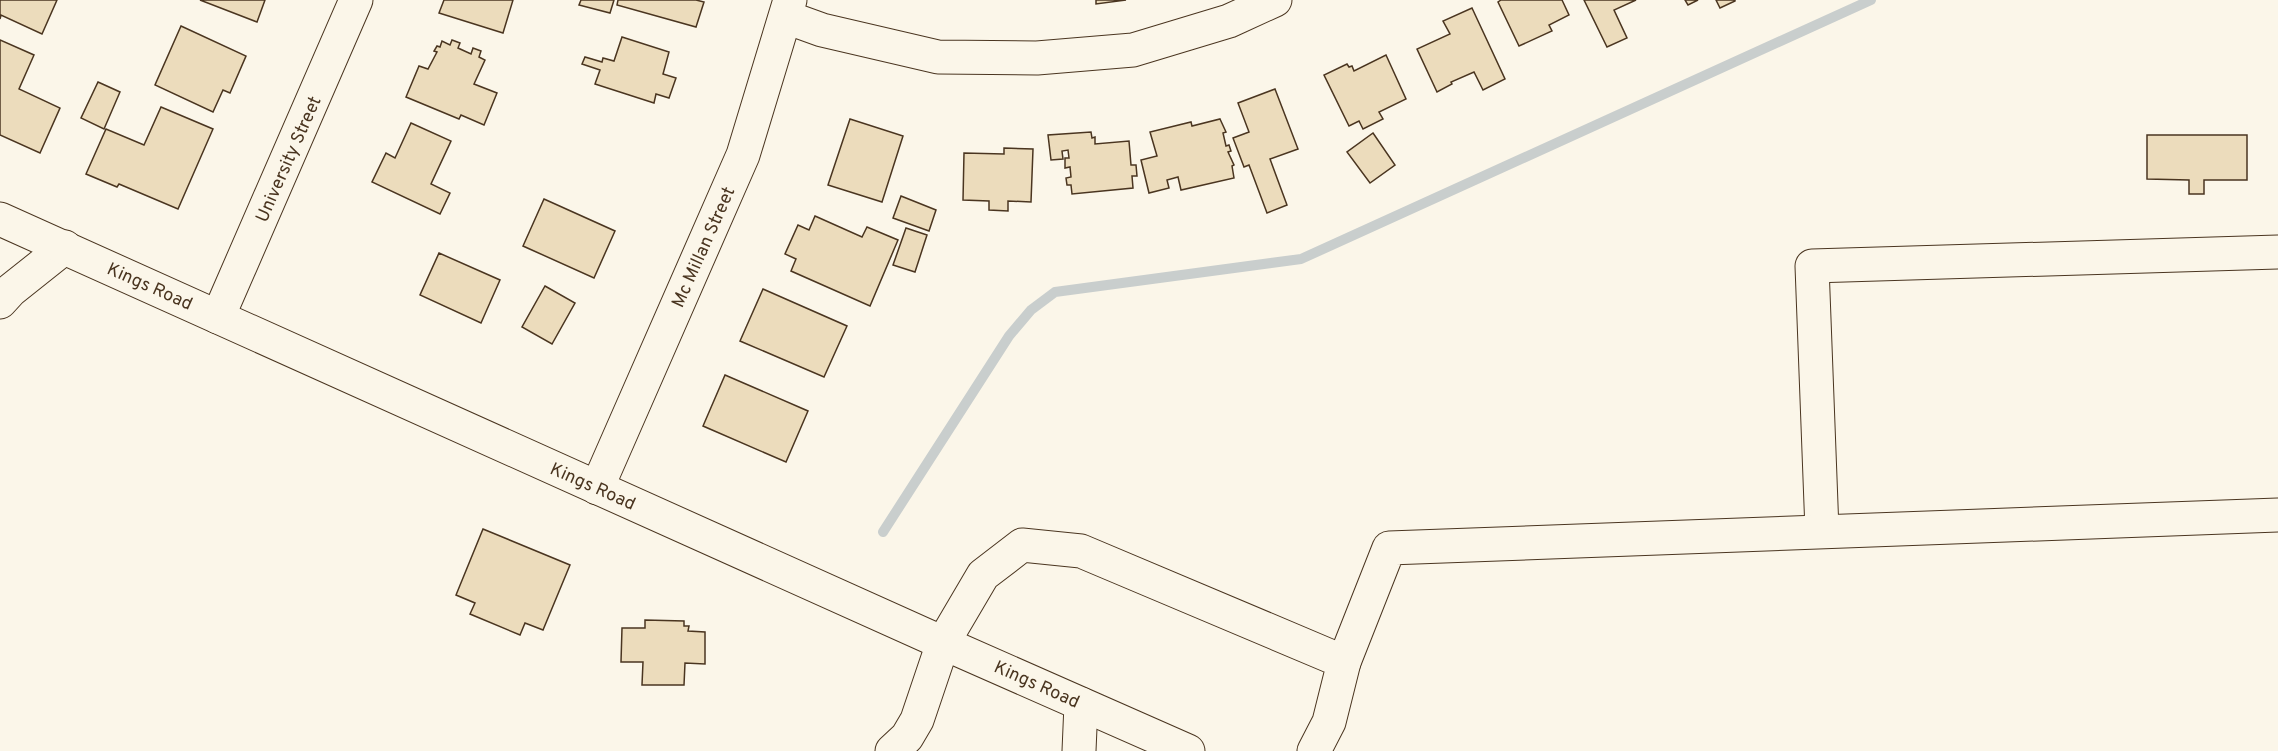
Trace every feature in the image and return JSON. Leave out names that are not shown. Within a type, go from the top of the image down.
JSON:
[{"type":"street","name":"University Street","points":[[218,317],[356,0]]},
{"type":"street","points":[[788,9],[822,30],[938,57],[1036,58],[1133,50],[1229,21],[1275,0]]},
{"type":"street","name":"Mc Millan Street","points":[[597,488],[743,155],[788,9]]},
{"type":"street","name":"Kings Road","points":[[0,219],[1188,751]]},
{"type":"street","points":[[0,303],[11,290],[65,247]]},
{"type":"street","points":[[1822,531],[1812,266],[2278,252]]},
{"type":"street","points":[[1314,751],[1329,722],[1344,662],[1389,548],[2278,514]]},
{"type":"street","points":[[892,751],[907,737],[917,720],[943,643],[983,575],[1022,545],[1081,550],[1344,662]]},
{"type":"street","points":[[1079,751],[1081,704]]},
{"type":"building","points":[[0,0],[57,0],[42,34],[1,15],[0,19]]},
{"type":"building","points":[[200,0],[265,0],[257,22]]},
{"type":"building","points":[[444,0],[513,0],[503,33],[439,13]]},
{"type":"building","points":[[581,0],[614,0],[610,13],[579,5]]},
{"type":"building","points":[[618,0],[696,0],[704,2],[696,27],[617,5]]},
{"type":"building","points":[[1096,0],[1126,0],[1096,4]]},
{"type":"building","points":[[1501,0],[1562,0],[1569,15],[1549,25],[1552,31],[1519,46],[1498,2]]},
{"type":"building","points":[[1584,0],[1636,0],[1614,10],[1627,38],[1607,47]]},
{"type":"building","points":[[1685,0],[1698,0],[1688,5]]},
{"type":"building","points":[[1716,0],[1735,0],[1735,1],[1720,8]]},
{"type":"building","points":[[1472,8],[1505,79],[1483,90],[1474,72],[1451,82],[1452,84],[1437,92],[1417,49],[1450,34],[1443,21]]},
{"type":"building","points":[[181,26],[246,56],[230,93],[223,90],[213,112],[155,85]]},
{"type":"building","points":[[622,37],[669,52],[663,74],[676,78],[669,98],[656,94],[654,103],[595,84],[600,70],[582,64],[585,57],[602,62],[603,58],[614,61]]},
{"type":"building","points":[[0,40],[34,55],[19,89],[60,108],[40,153],[0,135]]},
{"type":"building","points":[[452,40],[460,43],[458,48],[471,54],[473,48],[481,51],[479,57],[485,60],[474,84],[497,93],[484,125],[461,115],[459,119],[406,97],[419,66],[428,69],[437,52],[434,51],[437,46],[440,47],[442,41],[450,45]]},
{"type":"building","points":[[1386,55],[1406,99],[1379,112],[1383,119],[1363,129],[1359,121],[1349,126],[1324,75],[1347,64],[1349,67],[1352,66],[1354,71]]},
{"type":"building","points":[[98,82],[120,92],[104,129],[81,118]]},
{"type":"building","points":[[1275,89],[1298,149],[1270,159],[1287,205],[1267,213],[1249,165],[1244,167],[1233,138],[1249,132],[1238,103]]},
{"type":"building","points":[[161,107],[213,129],[178,209],[119,184],[117,187],[86,174],[106,129],[144,145]]},
{"type":"building","points":[[850,119],[903,136],[882,202],[828,185]]},
{"type":"building","points":[[1220,119],[1226,132],[1223,133],[1226,146],[1229,145],[1231,151],[1228,152],[1234,165],[1232,166],[1234,178],[1181,190],[1178,177],[1167,180],[1169,188],[1149,193],[1141,160],[1157,156],[1150,132],[1191,122],[1192,126]]},
{"type":"building","points":[[411,123],[451,141],[431,184],[450,193],[440,214],[372,182],[386,153],[395,158]]},
{"type":"building","points":[[1091,132],[1092,138],[1095,137],[1095,144],[1129,141],[1131,165],[1136,165],[1137,176],[1132,176],[1133,188],[1072,194],[1071,185],[1067,185],[1066,178],[1071,177],[1070,167],[1065,168],[1065,158],[1069,158],[1068,150],[1062,151],[1063,159],[1051,160],[1048,135]]},
{"type":"building","points":[[1373,133],[1395,165],[1370,183],[1347,152]]},
{"type":"building","points":[[2147,135],[2247,135],[2247,180],[2204,180],[2204,194],[2189,194],[2189,180],[2147,179]]},
{"type":"building","points":[[1004,148],[1033,149],[1031,202],[1008,201],[1008,211],[989,210],[989,201],[963,200],[964,153],[1004,154]]},
{"type":"building","points":[[901,196],[936,210],[929,231],[893,218]]},
{"type":"building","points":[[544,199],[615,231],[594,278],[523,246]]},
{"type":"building","points":[[815,216],[862,237],[867,227],[898,240],[870,306],[791,271],[796,259],[785,254],[798,225],[809,230]]},
{"type":"building","points":[[906,228],[927,235],[915,272],[893,265]]},
{"type":"building","points":[[439,253],[500,280],[481,323],[420,295]]},
{"type":"building","points":[[545,286],[575,303],[552,344],[522,327]]},
{"type":"building","points":[[763,289],[847,326],[824,377],[740,341]]},
{"type":"building","points":[[725,375],[808,411],[786,462],[703,426]]},
{"type":"building","points":[[483,529],[570,565],[543,630],[525,623],[520,635],[470,614],[475,603],[456,595]]},
{"type":"building","points":[[645,620],[684,621],[684,626],[689,626],[688,631],[705,632],[705,664],[685,663],[684,685],[642,685],[643,662],[621,662],[622,628],[645,628]]},
{"type":"waterway","points":[[883,532],[1009,336],[1031,310],[1055,292],[1301,259],[1871,0]]}]
